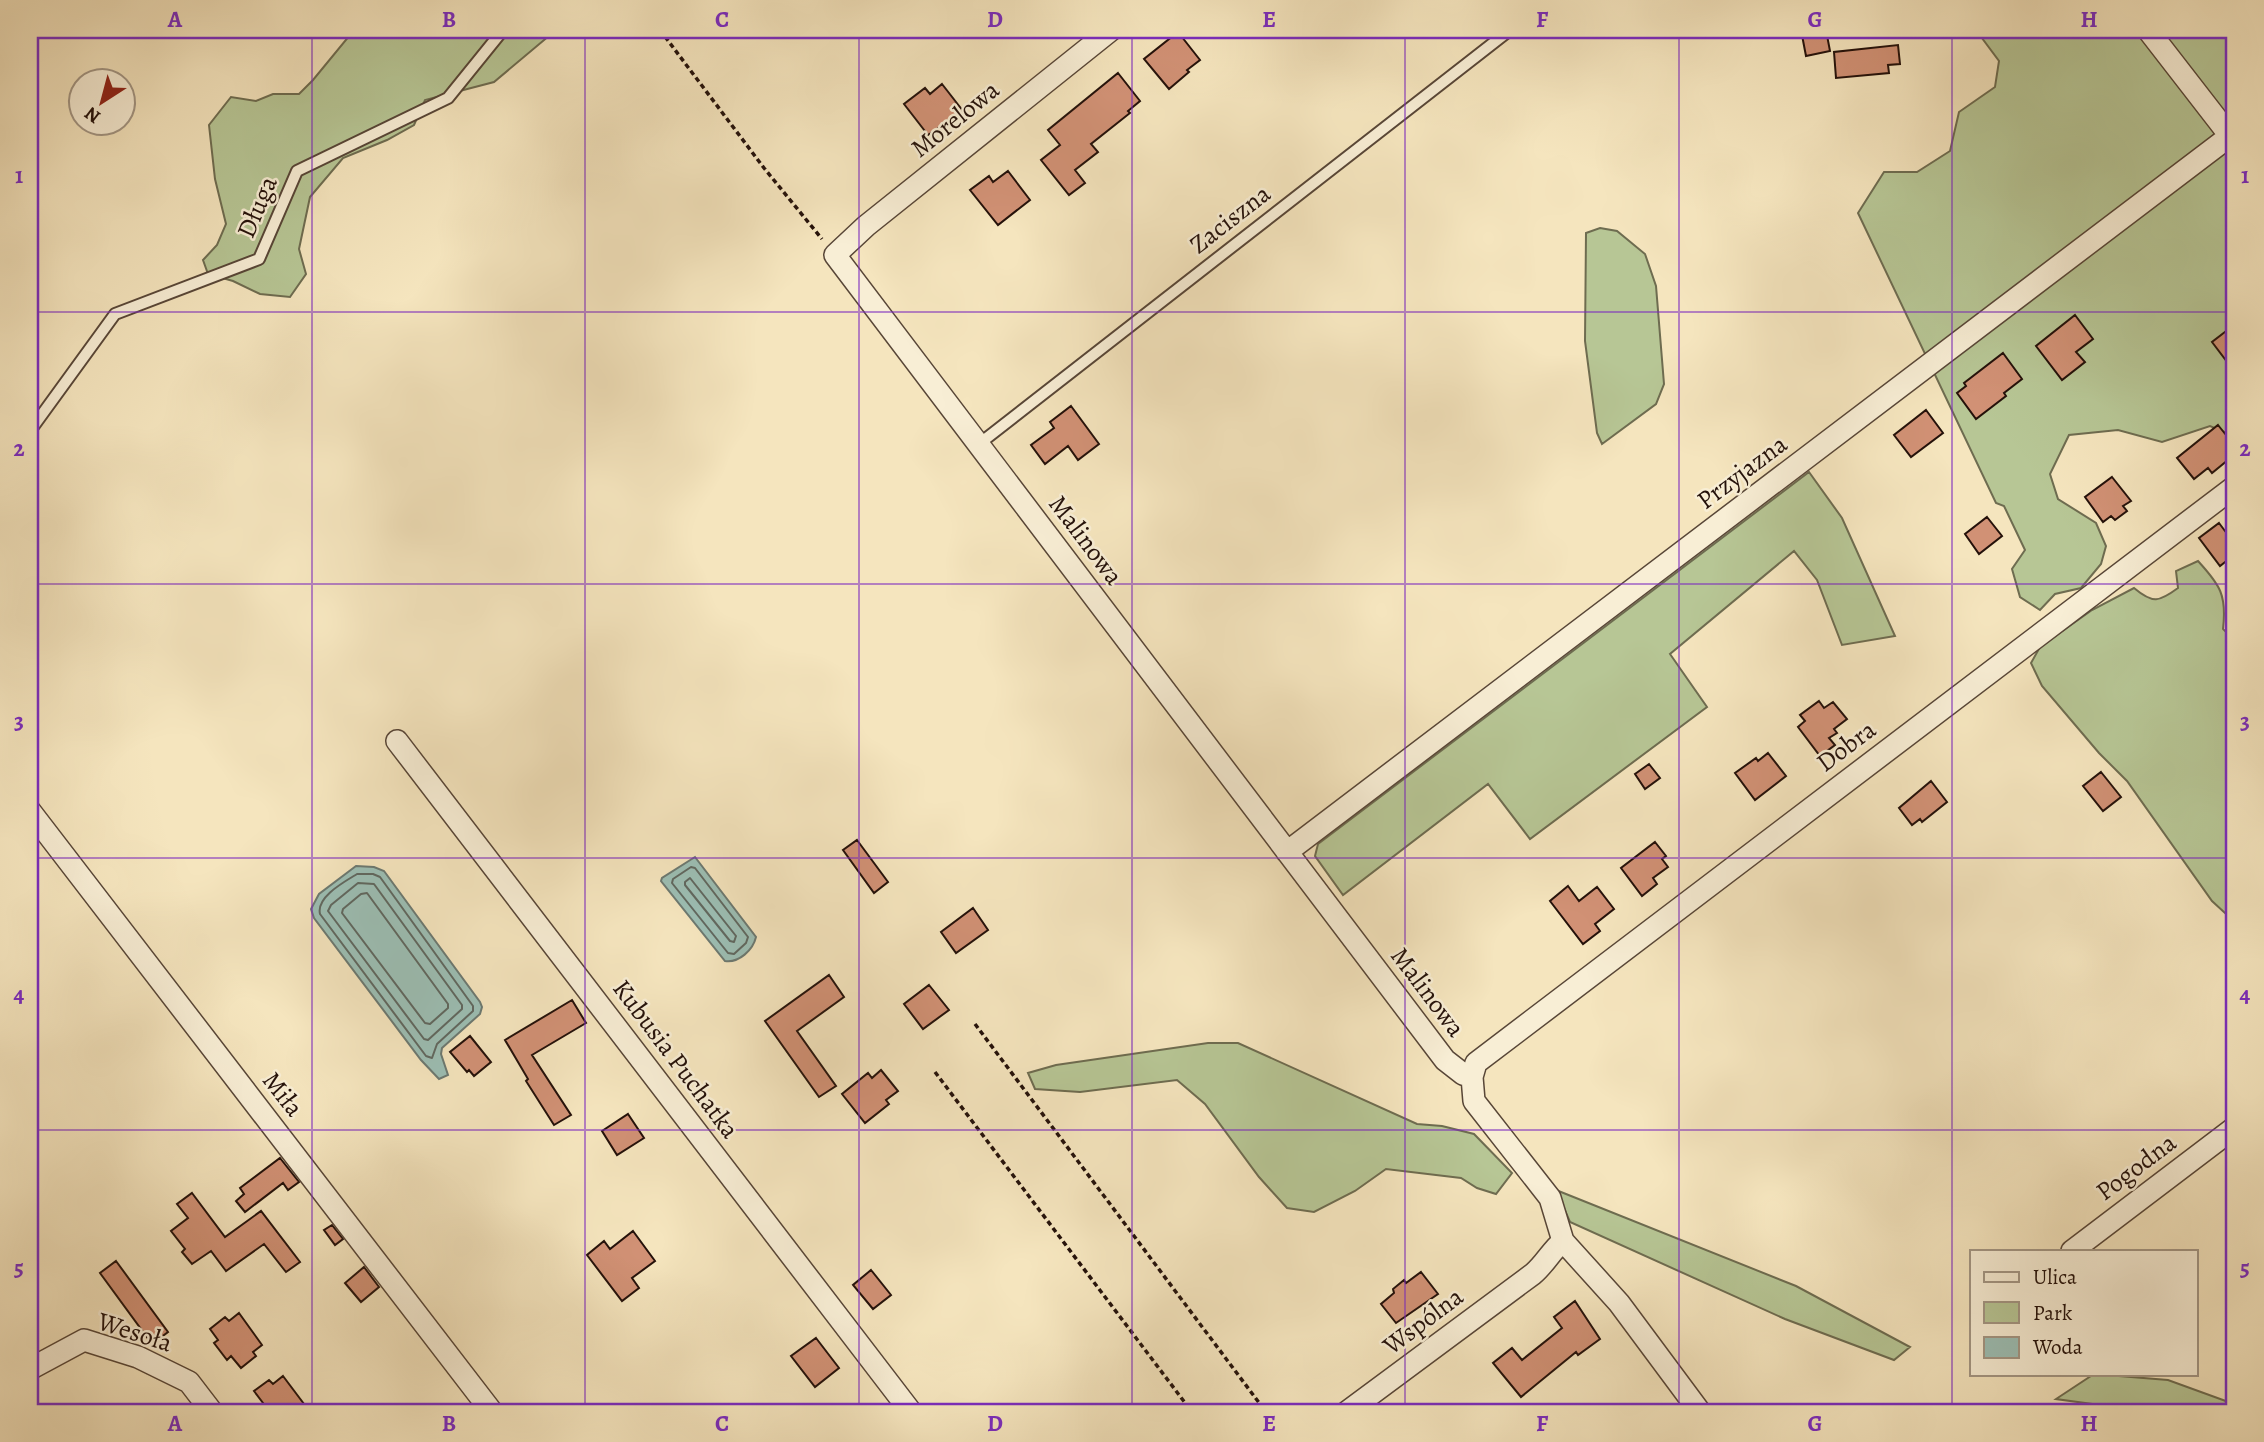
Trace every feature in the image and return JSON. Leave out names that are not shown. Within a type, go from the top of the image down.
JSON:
[{"type":"street","name":"Morelowa","points":[[835,255],[866,226],[1111,30]]},
{"type":"street","points":[[2148,30],[2232,138]]},
{"type":"street","name":"Przyjazna","points":[[1287,852],[2232,138]]},
{"type":"street","name":"Malinowa","points":[[835,255],[1445,1060],[1463,1074],[1472,1077],[1476,1063],[1491,1050]]},
{"type":"street","name":"Dobra","points":[[1491,1050],[2234,487]]},
{"type":"street","name":"Kubusia Puchatka","points":[[397,741],[911,1412]]},
{"type":"street","name":"Miła","points":[[30,811],[492,1412]]},
{"type":"street","points":[[1472,1077],[1474,1101],[1550,1198],[1563,1241],[1619,1303],[1700,1412]]},
{"type":"street","name":"Pogodna","points":[[2072,1250],[2234,1128]]},
{"type":"street","name":"Wspólna","points":[[1347,1412],[1533,1274],[1563,1241]]},
{"type":"street","name":"Wesoła","points":[[30,1369],[84,1340],[138,1357],[189,1382],[212,1412]]},
{"type":"lane","name":"Długa","points":[[30,431],[115,314],[260,259],[297,171],[448,99],[503,30]]},
{"type":"lane","name":"Zaciszna","points":[[979,444],[1510,30]]},
{"type":"path","points":[[660,30],[835,255]]},
{"type":"path","points":[[975,1024],[1266,1412]]},
{"type":"path","points":[[935,1072],[1192,1412]]},
{"type":"green space","points":[[354,30],[416,33],[420,30],[556,30],[494,82],[425,100],[414,125],[387,140],[343,158],[310,197],[299,249],[306,274],[290,297],[260,294],[233,281],[208,274],[203,260],[217,245],[226,224],[215,179],[209,125],[231,97],[256,101],[273,94],[299,94]]},
{"type":"green space","points":[[1976,30],[2234,30],[2234,436],[2210,426],[2162,442],[2118,430],[2069,435],[2050,474],[2058,499],[2096,523],[2106,546],[2101,564],[2081,588],[2055,594],[2040,610],[2020,597],[2012,569],[2025,550],[2004,506],[1996,503],[1858,213],[1884,172],[1917,172],[1950,151],[1959,112],[1995,87],[1999,61]]},
{"type":"green space","points":[[1600,228],[1617,231],[1645,254],[1656,286],[1664,384],[1656,404],[1602,444],[1597,433],[1585,341],[1586,233]]},
{"type":"green space","points":[[1809,472],[1842,518],[1895,636],[1842,645],[1817,580],[1794,551],[1670,654],[1707,707],[1530,839],[1488,784],[1343,895],[1315,856],[1318,844]]},
{"type":"green space","points":[[2198,561],[2217,584],[2223,599],[2223,629],[2234,640],[2234,912],[2226,914],[2212,901],[2127,781],[2099,753],[2042,686],[2031,663],[2040,647],[2092,610],[2134,588],[2151,599],[2166,596],[2178,588],[2176,571]]},
{"type":"green space","points":[[1208,1043],[1238,1043],[1417,1124],[1442,1126],[1474,1134],[1512,1173],[1496,1194],[1477,1188],[1461,1178],[1386,1169],[1355,1191],[1314,1212],[1287,1208],[1259,1177],[1205,1104],[1177,1080],[1080,1092],[1035,1089],[1028,1073],[1056,1065]]},
{"type":"green space","points":[[1556,1190],[1796,1286],[1910,1347],[1894,1360],[1785,1319],[1570,1222]]},
{"type":"green space","points":[[2091,1376],[2119,1376],[2168,1380],[2234,1404],[2234,1412],[2151,1412],[2056,1399]]},
{"type":"water","points":[[695,857],[756,937],[749,951],[740,958],[725,961],[661,881]]},
{"type":"water","points":[[356,866],[374,867],[384,871],[482,1007],[480,1014],[442,1048],[441,1054],[448,1075],[439,1079],[421,1060],[314,918],[311,909],[319,894]]},
{"type":"building","points":[[1801,30],[1826,30],[1830,51],[1806,56]]},
{"type":"building","points":[[1178,32],[1200,60],[1169,89],[1144,59]]},
{"type":"building","points":[[1898,45],[1900,64],[1888,65],[1889,73],[1836,78],[1834,52]]},
{"type":"building","points":[[1118,73],[1140,101],[1128,111],[1130,113],[1091,144],[1098,152],[1075,170],[1085,183],[1069,195],[1041,160],[1060,145],[1048,130]]},
{"type":"building","points":[[942,84],[963,111],[928,135],[904,104],[925,88],[930,94]]},
{"type":"building","points":[[1008,171],[1030,200],[998,225],[970,190],[989,176],[993,182]]},
{"type":"building","points":[[2075,315],[2093,339],[2076,352],[2085,362],[2062,380],[2036,346]]},
{"type":"building","points":[[2234,325],[2234,371],[2212,342]]},
{"type":"building","points":[[2003,353],[2022,379],[2004,393],[2006,396],[1976,419],[1957,393],[1966,386],[1964,383]]},
{"type":"building","points":[[1071,406],[1099,444],[1078,460],[1068,446],[1045,464],[1031,445],[1054,428],[1050,422]]},
{"type":"building","points":[[1926,410],[1943,433],[1911,457],[1894,435]]},
{"type":"building","points":[[2218,425],[2234,445],[2234,455],[2212,473],[2208,468],[2194,479],[2177,458]]},
{"type":"building","points":[[2112,477],[2131,501],[2123,506],[2127,511],[2115,520],[2111,516],[2103,522],[2085,497]]},
{"type":"building","points":[[1987,517],[2002,536],[1979,554],[1965,534]]},
{"type":"building","points":[[2219,523],[2234,543],[2234,555],[2220,566],[2199,538]]},
{"type":"building","points":[[1819,701],[1824,708],[1833,702],[1847,719],[1834,729],[1837,733],[1829,738],[1835,745],[1820,756],[1798,727],[1805,721],[1800,715]]},
{"type":"building","points":[[1768,753],[1786,776],[1755,800],[1735,773]]},
{"type":"building","points":[[1649,764],[1660,778],[1645,789],[1635,774]]},
{"type":"building","points":[[2101,772],[2121,797],[2103,811],[2083,786]]},
{"type":"building","points":[[1931,781],[1947,802],[1922,822],[1920,819],[1912,825],[1899,808]]},
{"type":"building","points":[[857,840],[888,882],[874,893],[843,850]]},
{"type":"building","points":[[1655,842],[1666,856],[1662,859],[1668,867],[1653,878],[1657,884],[1642,896],[1621,868]]},
{"type":"building","points":[[1568,886],[1579,901],[1597,887],[1614,909],[1595,924],[1600,931],[1583,944],[1550,901]]},
{"type":"building","points":[[973,908],[988,930],[956,953],[941,932]]},
{"type":"building","points":[[829,975],[844,997],[797,1031],[836,1086],[819,1097],[765,1021]]},
{"type":"building","points":[[929,985],[949,1010],[923,1029],[904,1004]]},
{"type":"building","points":[[572,1000],[586,1023],[532,1055],[571,1115],[554,1125],[526,1081],[528,1079],[505,1040]]},
{"type":"building","points":[[470,1036],[491,1062],[474,1076],[469,1070],[467,1072],[450,1052]]},
{"type":"building","points":[[881,1070],[898,1091],[886,1100],[889,1104],[865,1123],[842,1094],[868,1073],[872,1078]]},
{"type":"building","points":[[628,1114],[644,1138],[617,1155],[602,1131]]},
{"type":"building","points":[[280,1158],[299,1182],[288,1190],[283,1183],[245,1212],[236,1201],[244,1194],[240,1188]]},
{"type":"building","points":[[192,1193],[225,1237],[261,1211],[300,1262],[286,1272],[264,1244],[226,1271],[211,1251],[192,1264],[182,1252],[185,1249],[171,1231],[188,1218],[177,1204]]},
{"type":"building","points":[[332,1225],[343,1239],[335,1245],[324,1230]]},
{"type":"building","points":[[633,1231],[655,1261],[632,1278],[639,1288],[622,1301],[587,1255],[604,1241],[610,1249]]},
{"type":"building","points":[[116,1261],[168,1332],[152,1344],[100,1273]]},
{"type":"building","points":[[364,1267],[379,1287],[361,1302],[345,1283]]},
{"type":"building","points":[[871,1270],[891,1295],[873,1309],[853,1285]]},
{"type":"building","points":[[1421,1272],[1438,1294],[1396,1323],[1381,1304],[1404,1280],[1406,1283]]},
{"type":"building","points":[[1575,1301],[1600,1339],[1578,1355],[1576,1352],[1521,1397],[1493,1363],[1512,1348],[1522,1360],[1562,1328],[1554,1317]]},
{"type":"building","points":[[239,1313],[262,1345],[253,1352],[256,1356],[241,1368],[231,1356],[227,1360],[214,1343],[218,1340],[210,1329],[225,1317],[229,1321]]},
{"type":"building","points":[[816,1338],[839,1368],[815,1387],[791,1356]]},
{"type":"building","points":[[283,1376],[310,1412],[250,1412],[263,1403],[254,1391],[269,1380],[273,1384]]}]
